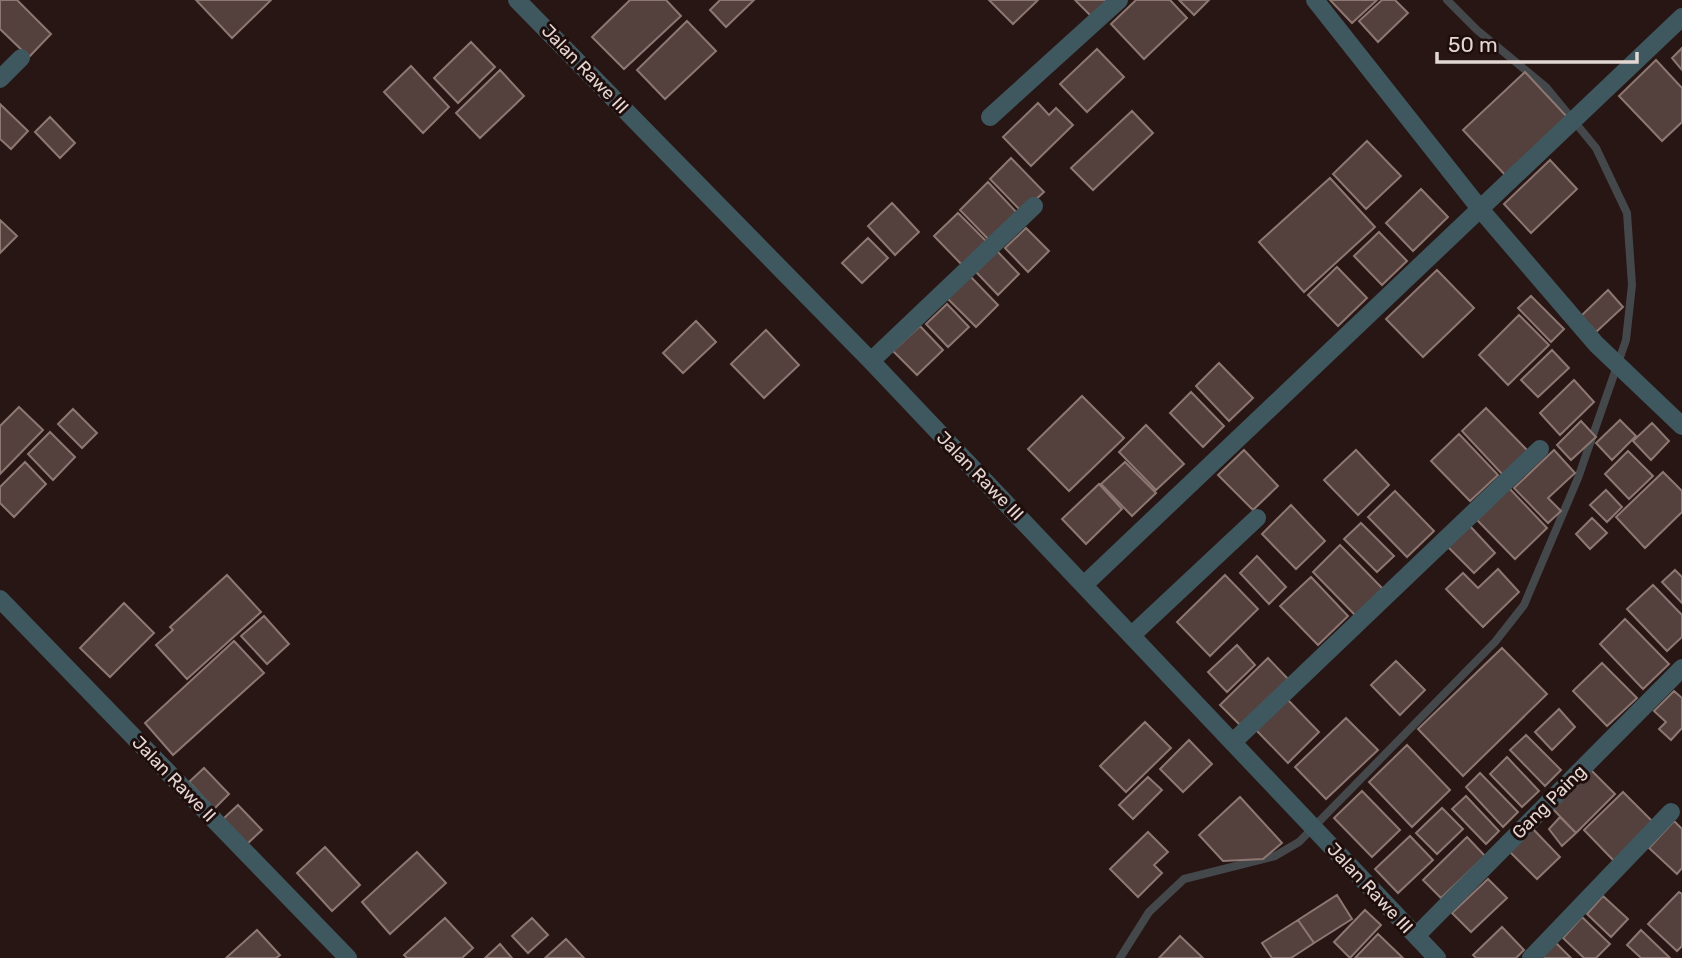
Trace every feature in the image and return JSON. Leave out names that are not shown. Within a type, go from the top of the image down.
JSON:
[{"type":"street","name":"Jalan Rawe III","points":[[517,0],[871,361],[1437,958]]},
{"type":"street","points":[[990,117],[1119,0]]},
{"type":"street","points":[[1315,0],[1481,210],[1595,344],[1682,426]]},
{"type":"street","points":[[1085,584],[1682,17]]},
{"type":"street","points":[[0,79],[21,58]]},
{"type":"street","points":[[871,361],[1034,206]]},
{"type":"street","points":[[1233,742],[1540,449]]},
{"type":"street","points":[[1132,635],[1257,518]]},
{"type":"street","name":"Jalan Rawe II","points":[[0,599],[348,958]]},
{"type":"street","name":"Gang Paing","points":[[1416,936],[1682,668]]},
{"type":"street","points":[[1531,958],[1671,812]]},
{"type":"building","points":[[0,0],[17,0],[51,34],[29,57],[0,29]]},
{"type":"building","points":[[196,0],[271,0],[232,38]]},
{"type":"building","points":[[630,0],[666,0],[681,16],[624,69],[592,37]]},
{"type":"building","points":[[720,0],[754,0],[726,27],[710,10]]},
{"type":"building","points":[[989,0],[1038,0],[1013,24]]},
{"type":"building","points":[[1075,0],[1111,0],[1093,18]]},
{"type":"building","points":[[1136,0],[1170,0],[1187,18],[1144,59],[1111,24]]},
{"type":"building","points":[[1179,0],[1209,0],[1194,15]]},
{"type":"building","points":[[1330,0],[1377,0],[1352,23]]},
{"type":"building","points":[[1382,0],[1395,0],[1408,13],[1378,42],[1359,21]]},
{"type":"building","points":[[687,21],[716,51],[665,99],[637,70]]},
{"type":"building","points":[[471,42],[495,67],[458,103],[434,78]]},
{"type":"building","points":[[1682,48],[1682,70],[1672,58]]},
{"type":"building","points":[[1097,49],[1124,77],[1087,112],[1060,84]]},
{"type":"building","points":[[1656,60],[1682,88],[1682,122],[1662,141],[1619,96]]},
{"type":"building","points":[[411,66],[449,107],[423,133],[384,92]]},
{"type":"building","points":[[500,70],[524,96],[480,138],[456,113]]},
{"type":"building","points":[[1525,72],[1568,118],[1507,177],[1463,130]]},
{"type":"building","points":[[1038,103],[1049,115],[1056,108],[1073,125],[1031,166],[1003,137]]},
{"type":"building","points":[[0,104],[28,131],[11,149],[0,139]]},
{"type":"building","points":[[1132,111],[1153,133],[1093,190],[1071,168]]},
{"type":"building","points":[[50,117],[75,143],[60,158],[35,132]]},
{"type":"building","points":[[1367,141],[1401,176],[1366,209],[1333,174]]},
{"type":"building","points":[[1011,158],[1044,192],[1022,212],[990,179]]},
{"type":"building","points":[[1550,160],[1577,189],[1531,233],[1504,204]]},
{"type":"building","points":[[1330,178],[1375,227],[1304,292],[1259,242]]},
{"type":"building","points":[[988,182],[1020,216],[992,243],[960,210]]},
{"type":"building","points":[[1421,189],[1448,217],[1413,251],[1386,223]]},
{"type":"building","points":[[892,203],[919,232],[895,255],[868,226]]},
{"type":"building","points":[[958,213],[989,244],[965,268],[934,236]]},
{"type":"building","points":[[0,220],[17,236],[0,253]]},
{"type":"building","points":[[1026,228],[1049,251],[1028,272],[1005,248]]},
{"type":"building","points":[[1379,232],[1407,261],[1382,285],[1354,256]]},
{"type":"building","points":[[868,238],[888,258],[862,283],[842,263]]},
{"type":"building","points":[[997,251],[1019,274],[998,295],[976,272]]},
{"type":"building","points":[[1337,267],[1367,298],[1338,326],[1308,295]]},
{"type":"building","points":[[1437,270],[1474,308],[1423,357],[1386,319]]},
{"type":"building","points":[[969,275],[998,305],[976,327],[946,297]]},
{"type":"building","points":[[1608,290],[1623,307],[1596,332],[1581,316]]},
{"type":"building","points":[[1531,296],[1564,329],[1551,342],[1518,308]]},
{"type":"building","points":[[947,304],[969,327],[948,347],[926,324]]},
{"type":"building","points":[[1519,315],[1549,345],[1508,385],[1479,355]]},
{"type":"building","points":[[696,321],[716,342],[683,373],[663,353]]},
{"type":"building","points":[[920,326],[943,350],[917,375],[893,351]]},
{"type":"building","points":[[766,330],[799,365],[764,398],[731,364]]},
{"type":"building","points":[[1552,350],[1569,368],[1538,397],[1521,380]]},
{"type":"building","points":[[1219,363],[1253,398],[1229,421],[1196,386]]},
{"type":"building","points":[[1574,380],[1594,402],[1560,435],[1540,413]]},
{"type":"building","points":[[1191,392],[1224,426],[1203,447],[1170,413]]},
{"type":"building","points":[[1082,396],[1124,438],[1069,491],[1028,449]]},
{"type":"building","points":[[19,407],[43,430],[0,474],[0,426]]},
{"type":"building","points":[[1486,408],[1528,451],[1503,475],[1462,431]]},
{"type":"building","points":[[73,409],[97,433],[82,448],[58,424]]},
{"type":"building","points":[[1620,420],[1636,436],[1612,460],[1596,443]]},
{"type":"building","points":[[1581,421],[1596,437],[1571,460],[1557,445]]},
{"type":"building","points":[[1652,423],[1669,441],[1651,460],[1633,441]]},
{"type":"building","points":[[1146,425],[1184,464],[1156,490],[1119,452]]},
{"type":"building","points":[[50,432],[75,457],[53,480],[28,454]]},
{"type":"building","points":[[1459,434],[1498,475],[1470,501],[1431,461]]},
{"type":"building","points":[[1244,450],[1278,486],[1253,510],[1218,475]]},
{"type":"building","points":[[1356,450],[1389,485],[1358,515],[1324,480]]},
{"type":"building","points":[[1554,450],[1575,473],[1548,498],[1561,511],[1548,523],[1514,488]]},
{"type":"building","points":[[1628,451],[1653,476],[1629,499],[1605,474]]},
{"type":"building","points":[[25,462],[46,484],[14,517],[0,503],[0,487]]},
{"type":"building","points":[[1125,462],[1156,493],[1132,516],[1101,484]]},
{"type":"building","points":[[1663,472],[1682,491],[1682,512],[1645,548],[1616,517]]},
{"type":"building","points":[[1099,484],[1122,509],[1086,544],[1062,519]]},
{"type":"building","points":[[1509,488],[1547,528],[1515,559],[1477,520]]},
{"type":"building","points":[[1606,490],[1622,507],[1607,522],[1590,505]]},
{"type":"building","points":[[1395,491],[1434,531],[1407,557],[1368,517]]},
{"type":"building","points":[[1291,505],[1325,541],[1296,569],[1262,534]]},
{"type":"building","points":[[1592,518],[1607,533],[1590,549],[1576,534]]},
{"type":"building","points":[[1361,523],[1394,556],[1377,572],[1344,539]]},
{"type":"building","points":[[1469,525],[1495,553],[1474,573],[1447,546]]},
{"type":"building","points":[[1340,545],[1383,589],[1355,615],[1313,572]]},
{"type":"building","points":[[1257,556],[1286,587],[1269,604],[1240,573]]},
{"type":"building","points":[[1498,569],[1519,592],[1483,627],[1446,589],[1463,573],[1478,588]]},
{"type":"building","points":[[1675,570],[1682,577],[1682,603],[1662,582]]},
{"type":"building","points":[[227,575],[261,612],[187,679],[156,645],[173,630],[170,627]]},
{"type":"building","points":[[1225,575],[1258,609],[1210,656],[1177,622]]},
{"type":"building","points":[[1311,577],[1348,616],[1318,645],[1280,606]]},
{"type":"building","points":[[1653,585],[1682,615],[1682,637],[1667,651],[1627,609]]},
{"type":"building","points":[[124,603],[154,633],[110,677],[80,648]]},
{"type":"building","points":[[264,616],[289,644],[267,664],[241,636]]},
{"type":"building","points":[[1625,619],[1669,664],[1643,689],[1600,644]]},
{"type":"building","points":[[234,641],[264,673],[173,755],[145,723]]},
{"type":"building","points":[[1237,645],[1255,665],[1227,692],[1208,672]]},
{"type":"building","points":[[1502,648],[1547,694],[1463,776],[1418,729]]},
{"type":"building","points":[[1268,658],[1289,680],[1241,726],[1220,705]]},
{"type":"building","points":[[1396,661],[1425,690],[1400,715],[1371,685]]},
{"type":"building","points":[[1602,663],[1637,698],[1607,726],[1573,691]]},
{"type":"building","points":[[1674,691],[1682,698],[1682,728],[1671,740],[1659,729],[1666,722],[1654,711]]},
{"type":"building","points":[[1288,700],[1319,732],[1288,763],[1256,730]]},
{"type":"building","points":[[1559,709],[1575,727],[1552,750],[1535,732]]},
{"type":"building","points":[[1346,718],[1378,750],[1326,799],[1295,767]]},
{"type":"building","points":[[1145,722],[1171,748],[1126,792],[1100,766]]},
{"type":"building","points":[[1526,735],[1561,770],[1545,786],[1510,750]]},
{"type":"building","points":[[1189,740],[1212,764],[1183,792],[1160,769]]},
{"type":"building","points":[[1407,745],[1450,790],[1412,827],[1369,782]]},
{"type":"building","points":[[1507,757],[1539,791],[1522,807],[1490,774]]},
{"type":"building","points":[[1588,767],[1615,794],[1576,833],[1549,805]]},
{"type":"building","points":[[204,768],[229,794],[214,809],[189,782]]},
{"type":"building","points":[[1480,773],[1518,812],[1503,827],[1466,787]]},
{"type":"building","points":[[1148,777],[1162,790],[1133,819],[1119,805]]},
{"type":"building","points":[[1362,791],[1400,830],[1372,857],[1334,818]]},
{"type":"building","points":[[1623,792],[1656,825],[1616,863],[1584,830]]},
{"type":"building","points":[[1466,796],[1499,831],[1486,844],[1452,809]]},
{"type":"building","points":[[1240,797],[1282,843],[1263,859],[1223,861],[1199,835]]},
{"type":"building","points":[[238,805],[262,830],[247,844],[223,819]]},
{"type":"building","points":[[1442,808],[1463,829],[1437,854],[1416,833]]},
{"type":"building","points":[[1560,817],[1576,833],[1562,846],[1549,829]]},
{"type":"building","points":[[1674,821],[1682,829],[1682,868],[1677,874],[1649,848]]},
{"type":"building","points":[[1533,829],[1560,857],[1537,879],[1509,851]]},
{"type":"building","points":[[1148,832],[1168,852],[1154,865],[1162,873],[1138,897],[1110,869]]},
{"type":"building","points":[[1410,836],[1433,860],[1398,893],[1375,869]]},
{"type":"building","points":[[1467,837],[1485,856],[1441,898],[1423,880]]},
{"type":"building","points":[[325,847],[360,885],[332,911],[297,873]]},
{"type":"building","points":[[417,852],[446,883],[390,934],[362,902]]},
{"type":"building","points":[[1488,879],[1507,898],[1471,932],[1452,913]]},
{"type":"building","points":[[1679,892],[1682,894],[1682,946],[1677,951],[1648,924]]},
{"type":"building","points":[[1337,895],[1352,919],[1314,943],[1298,920]]},
{"type":"building","points":[[1603,896],[1628,919],[1611,937],[1587,914]]},
{"type":"building","points":[[1365,910],[1381,925],[1350,958],[1334,942]]},
{"type":"building","points":[[1582,917],[1610,944],[1596,958],[1584,958],[1563,938]]},
{"type":"building","points":[[445,918],[473,948],[462,958],[407,958],[404,955]]},
{"type":"building","points":[[532,918],[548,935],[528,953],[512,936]]},
{"type":"building","points":[[1298,920],[1314,943],[1291,958],[1272,958],[1262,943]]},
{"type":"building","points":[[1502,927],[1524,950],[1516,958],[1476,958],[1473,955]]},
{"type":"building","points":[[257,930],[280,955],[276,958],[226,958]]},
{"type":"building","points":[[1641,930],[1670,958],[1641,958],[1627,945]]},
{"type":"building","points":[[1378,934],[1403,958],[1355,958]]},
{"type":"building","points":[[1180,936],[1203,958],[1159,958]]},
{"type":"building","points":[[566,939],[584,958],[545,958]]},
{"type":"building","points":[[1555,942],[1571,958],[1540,958]]},
{"type":"building","points":[[500,944],[512,958],[485,958]]},
{"type":"waterway","points":[[1120,958],[1149,912],[1184,879],[1275,856],[1299,842],[1495,642],[1524,605],[1578,478],[1626,340],[1632,285],[1627,213],[1596,148],[1546,87],[1477,30],[1447,0]]}]
